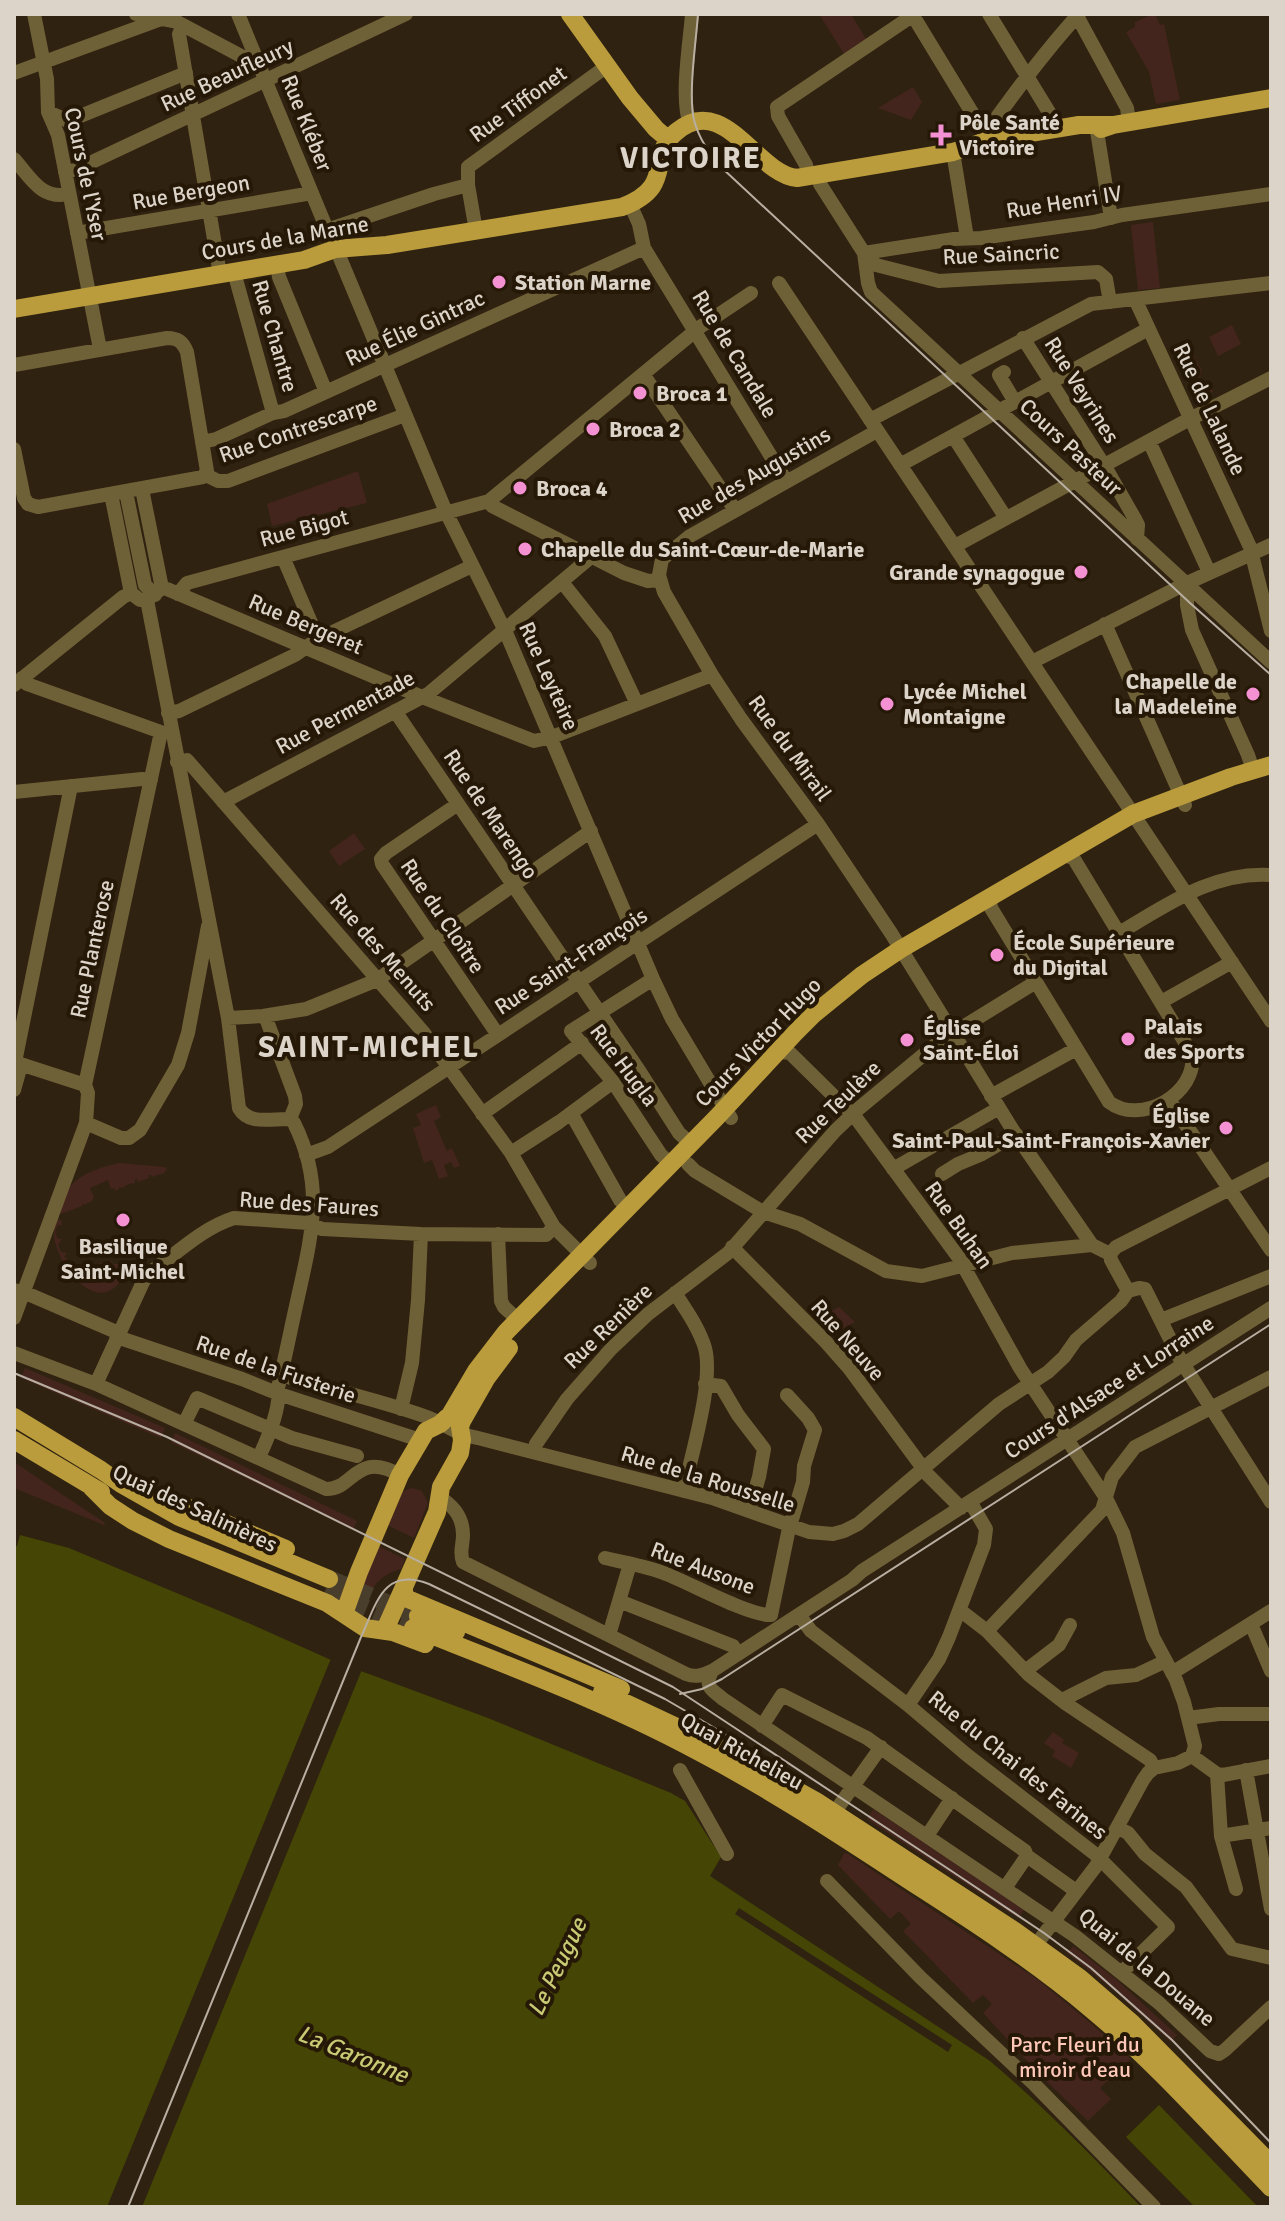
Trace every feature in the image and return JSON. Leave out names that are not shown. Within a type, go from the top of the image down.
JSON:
[{"type":"main road","points":[[570,14],[656,129],[669,140]]},
{"type":"main road","points":[[622,207],[653,188],[669,140],[690,124],[708,122],[721,126],[737,135],[780,174],[792,178],[953,152],[988,151],[1075,137],[1108,126],[1271,98]]},
{"type":"main road","points":[[953,152],[986,137],[1079,125],[1108,126]]},
{"type":"main road","name":"Cours de la Marne","points":[[14,309],[622,207]]},
{"type":"main road","name":"Cours Victor Hugo","points":[[344,1614],[400,1475],[420,1440],[430,1428],[450,1415],[490,1352],[518,1320],[586,1259],[782,1053],[903,954],[1068,856],[1180,794],[1265,771]]},
{"type":"main road","name":"Cours Victor Hugo","points":[[385,1630],[437,1512],[441,1487],[460,1453],[462,1421],[500,1359],[628,1209],[679,1164],[691,1144],[728,1113]]},
{"type":"main road","name":"Quai des Salinières","points":[[14,1417],[179,1517],[327,1585],[162,1523],[91,1487],[14,1440]]},
{"type":"main road","points":[[101,1470],[126,1477],[186,1507],[349,1575],[359,1572]]},
{"type":"main road","points":[[91,1487],[110,1506],[145,1527],[327,1603],[365,1628],[402,1635],[634,1731],[714,1752]]},
{"type":"main road","points":[[404,1588],[408,1599],[633,1695],[714,1752]]},
{"type":"main road","name":"Quai Richelieu","points":[[415,1622],[644,1710],[1030,1952]]},
{"type":"main road","name":"Quai Richelieu","points":[[714,1752],[834,1813],[971,1901],[1030,1952]]},
{"type":"main road","points":[[1030,1952],[1102,1996],[1132,2023],[1271,2188]]},
{"type":"main road","points":[[1182,2084],[1271,2164]]},
{"type":"street","name":"Cours de l'Yser","points":[[34,14],[47,79],[48,112],[58,135],[100,349]]},
{"type":"street","points":[[136,14],[173,19],[260,66]]},
{"type":"street","name":"Rue Kléber","points":[[238,14],[337,253]]},
{"type":"street","name":"Rue Beaufleury","points":[[65,172],[193,116],[406,14]]},
{"type":"street","points":[[690,124],[686,115],[686,98],[692,14]]},
{"type":"street","points":[[864,253],[820,184],[819,175],[806,165],[778,116],[777,107],[913,14],[986,137],[1028,76],[1077,14],[1127,108],[1108,126],[1111,218]]},
{"type":"street","points":[[989,14],[1057,129]]},
{"type":"street","points":[[14,73],[173,19]]},
{"type":"street","name":"Rue Chantre","points":[[173,19],[179,34],[209,211],[273,413]]},
{"type":"street","name":"Rue Tiffonet","points":[[468,185],[468,167],[607,66]]},
{"type":"street","points":[[48,112],[68,121],[186,73]]},
{"type":"street","points":[[953,152],[967,238]]},
{"type":"street","points":[[14,159],[43,192],[59,196],[69,194]]},
{"type":"street","points":[[327,230],[468,185],[476,231]]},
{"type":"street","name":"Rue Bergeon","points":[[77,233],[312,193]]},
{"type":"street","name":"Rue Henri IV","points":[[864,253],[1271,194]]},
{"type":"street","name":"Rue de Candale","points":[[622,207],[639,224],[644,248],[786,481]]},
{"type":"street","name":"Rue Élie Gintrac","points":[[202,442],[284,411],[644,248]]},
{"type":"street","name":"Rue Leyteire","points":[[337,253],[446,512],[505,630],[552,737],[653,979],[672,1019],[728,1113]]},
{"type":"street","name":"Rue Saincric","points":[[864,253],[876,265],[939,281],[1098,272],[1106,279],[1110,302]]},
{"type":"street","name":"Cours Pasteur","points":[[864,253],[871,292],[1271,662]]},
{"type":"street","points":[[277,264],[279,277],[326,392]]},
{"type":"street","points":[[779,283],[1271,1021]]},
{"type":"street","name":"Rue des Augustins","points":[[660,572],[662,559],[690,536],[786,481],[959,373],[1079,309],[1091,304],[1271,283]]},
{"type":"street","points":[[660,572],[648,581],[640,579],[492,506],[489,501],[695,331],[751,293]]},
{"type":"street","name":"Rue de Lalande","points":[[1135,299],[1252,554],[1271,631]]},
{"type":"street","points":[[900,465],[1148,329]]},
{"type":"street","points":[[14,365],[167,338],[179,340],[187,352],[206,475]]},
{"type":"street","name":"Rue Veyrines","points":[[1023,338],[1138,525],[1137,539]]},
{"type":"street","points":[[1004,372],[999,375],[1015,402]]},
{"type":"street","points":[[643,374],[735,510]]},
{"type":"street","points":[[955,546],[1271,378]]},
{"type":"street","name":"Rue Contrescarpe","points":[[28,504],[38,507],[206,475],[218,481],[228,481],[405,415]]},
{"type":"street","points":[[953,436],[1006,518]]},
{"type":"street","points":[[1149,441],[1209,572]]},
{"type":"street","points":[[14,454],[21,491],[28,504],[14,513]]},
{"type":"street","points":[[142,489],[168,713],[166,731],[177,762],[209,918],[228,1018],[239,1108],[242,1113],[255,1119],[290,1119]]},
{"type":"street","points":[[119,493],[145,585],[155,594]]},
{"type":"street","points":[[18,681],[127,595],[119,493]]},
{"type":"street","name":"Rue Bigot","points":[[178,594],[187,583],[489,501]]},
{"type":"street","points":[[1032,662],[1188,586],[1209,572],[1271,545]]},
{"type":"street","points":[[283,557],[318,639]]},
{"type":"street","name":"Rue Permentade","points":[[223,802],[422,697],[591,557]]},
{"type":"street","points":[[168,713],[179,711],[295,655],[318,639],[472,566]]},
{"type":"street","name":"Rue du Mirail","points":[[660,572],[664,592],[712,675],[818,824],[995,1102],[1092,1245]]},
{"type":"street","points":[[562,582],[605,636],[637,704]]},
{"type":"street","points":[[1188,586],[1187,605],[1192,630],[1265,771]]},
{"type":"street","name":"Rue Bergeret","points":[[127,595],[140,600],[155,594],[178,594],[527,739],[534,741],[552,737]]},
{"type":"street","points":[[1105,624],[1180,794]]},
{"type":"street","points":[[552,737],[712,675]]},
{"type":"street","points":[[18,681],[166,731]]},
{"type":"street","name":"Rue de Marengo","points":[[395,711],[679,1133],[691,1144]]},
{"type":"street","name":"Rue Planterose","points":[[14,1318],[19,1291],[86,1123],[86,1089],[141,823],[166,731]]},
{"type":"street","name":"Rue des Menuts","points":[[177,762],[187,760],[424,1033],[511,1153],[554,1227],[586,1259]]},
{"type":"street","points":[[14,792],[151,780]]},
{"type":"street","points":[[14,1090],[71,786]]},
{"type":"street","name":"Rue du Cloître","points":[[458,804],[381,859],[498,1035]]},
{"type":"street","name":"Rue Saint-François","points":[[306,1155],[328,1147],[818,824]]},
{"type":"street","points":[[228,1018],[306,1009],[377,980],[591,831]]},
{"type":"street","points":[[993,901],[1036,982],[1109,1102],[1116,1108],[1141,1109],[1169,1100],[1188,1078],[1194,1064],[1192,1054],[1068,856]]},
{"type":"street","points":[[1119,933],[1186,893],[1236,876],[1271,875]]},
{"type":"street","points":[[86,1123],[121,1138],[129,1138],[140,1130],[178,1065],[191,1017],[209,918]]},
{"type":"street","points":[[1161,1002],[1232,962]]},
{"type":"street","name":"Rue Hugla","points":[[653,979],[571,1031],[613,1082],[661,1155],[695,1171],[763,1212],[800,1224],[886,1271],[922,1276],[1012,1253],[1092,1245]]},
{"type":"street","name":"Rue Teulère","points":[[763,1212],[852,1114],[917,1059],[949,1027],[1036,982]]},
{"type":"street","points":[[263,1016],[295,1096],[296,1104],[290,1119]]},
{"type":"street","points":[[482,1114],[582,1043]]},
{"type":"street","points":[[893,1169],[1076,1049]]},
{"type":"street","name":"Rue Buhan","points":[[782,1053],[852,1114],[893,1169],[963,1266],[1031,1384],[1106,1498],[1123,1533],[1153,1637],[1169,1667],[1188,1718],[1195,1746],[1192,1756]]},
{"type":"street","points":[[17,1063],[86,1089]]},
{"type":"street","points":[[511,1153],[613,1082]]},
{"type":"street","points":[[1169,1100],[1271,1250]]},
{"type":"street","points":[[571,1113],[628,1209]]},
{"type":"street","points":[[259,1457],[272,1431],[271,1424],[280,1400],[278,1388],[313,1224],[313,1190],[306,1155],[299,1132],[290,1119]]},
{"type":"street","points":[[942,1174],[1016,1134]]},
{"type":"street","points":[[1110,1254],[1116,1247],[1155,1226],[1271,1168]]},
{"type":"street","name":"Rue Renière","points":[[534,1452],[536,1444],[567,1399],[634,1327],[710,1267],[763,1212]]},
{"type":"street","name":"Rue des Faures","points":[[96,1384],[148,1274],[208,1230],[234,1218],[313,1224],[322,1229],[421,1234],[546,1235],[554,1227]]},
{"type":"street","points":[[401,1409],[412,1363],[421,1234]]},
{"type":"street","points":[[498,1234],[501,1301],[518,1320]]},
{"type":"street","points":[[1092,1245],[1110,1254]]},
{"type":"street","name":"Rue Neuve","points":[[732,1247],[826,1342],[923,1468],[966,1506]]},
{"type":"street","points":[[1110,1254],[1128,1291],[1143,1288],[1148,1295],[1184,1365],[1271,1502]]},
{"type":"street","points":[[1161,1320],[1271,1276]]},
{"type":"street","name":"Rue de la Fusterie","points":[[19,1291],[114,1331],[117,1337],[420,1440]]},
{"type":"street","name":"Rue de la Rousselle","points":[[281,1375],[401,1409],[454,1430],[461,1436],[684,1491],[789,1527],[833,1534],[849,1529],[999,1404],[1058,1363],[1076,1340],[1121,1301],[1128,1291]]},
{"type":"street","points":[[675,1293],[704,1346],[707,1362],[703,1407],[684,1491]]},
{"type":"street","name":"Cours d'Alsace et Lorraine","points":[[712,1671],[738,1654],[775,1621],[799,1615],[862,1571],[1271,1308]]},
{"type":"street","points":[[14,1353],[96,1384],[331,1489],[361,1462]]},
{"type":"street","points":[[987,1631],[1102,1510],[1116,1470],[1135,1447],[1271,1377]]},
{"type":"street","points":[[705,1384],[721,1386],[738,1415],[768,1450],[749,1511]]},
{"type":"street","points":[[775,1621],[789,1527],[815,1428],[787,1395]]},
{"type":"street","points":[[184,1424],[197,1398],[272,1431],[400,1475]]},
{"type":"street","name":"Quai Richelieu","points":[[439,1497],[454,1507],[460,1518],[463,1536],[460,1556],[463,1562],[686,1674],[693,1677],[712,1671]]},
{"type":"street","points":[[799,1615],[811,1631],[908,1705],[939,1659],[961,1611],[984,1545],[986,1529],[982,1520],[966,1506]]},
{"type":"street","name":"Rue Ausone","points":[[605,1558],[664,1572],[775,1621]]},
{"type":"street","points":[[609,1635],[630,1564]]},
{"type":"street","points":[[619,1601],[733,1646],[738,1654]]},
{"type":"street","points":[[961,1611],[987,1631],[1025,1671],[1150,1760],[1154,1768]]},
{"type":"street","points":[[1062,1700],[1106,1678],[1169,1667],[1271,1611]]},
{"type":"street","points":[[1251,1624],[1271,1671]]},
{"type":"street","points":[[1025,1671],[1059,1645],[1070,1625]]},
{"type":"street","name":"Quai Richelieu","points":[[712,1671],[708,1679],[711,1689],[1054,1921]]},
{"type":"street","points":[[762,1726],[782,1695],[860,1733],[1076,1891]]},
{"type":"street","name":"Rue du Chai des Farines","points":[[908,1705],[1100,1860],[1168,1927],[1122,1972]]},
{"type":"street","points":[[1188,1718],[1219,1714],[1271,1714]]},
{"type":"street","points":[[834,1813],[881,1747]]},
{"type":"street","points":[[1030,1952],[1100,1860],[1148,1773],[1154,1768],[1178,1763],[1192,1756],[1223,1775],[1271,1766]]},
{"type":"street","points":[[680,1770],[727,1854]]},
{"type":"street","points":[[1246,1770],[1264,1829],[1271,1909]]},
{"type":"street","points":[[1217,1774],[1222,1838],[1236,1889]]},
{"type":"street","points":[[927,1836],[952,1798]]},
{"type":"street","points":[[1118,1828],[1128,1833],[1145,1854],[1186,1887],[1232,1949],[1271,1958]]},
{"type":"street","points":[[1222,1838],[1264,1829]]},
{"type":"street","points":[[1005,1888],[1027,1856]]},
{"type":"street","points":[[827,1881],[1154,2207]]},
{"type":"street","name":"Quai de la Douane","points":[[1054,1921],[1122,1972],[1210,2051],[1219,2054],[1225,2050],[1271,2007]]},
{"type":"green space","points":[[819,14],[851,14],[866,39],[844,54]]},
{"type":"green space","points":[[1153,14],[1160,25],[1164,24],[1180,100],[1156,104],[1149,72],[1126,32],[1135,27],[1135,22]]},
{"type":"green space","points":[[913,87],[922,102],[911,120],[878,108]]},
{"type":"green space","points":[[1153,222],[1160,288],[1138,290],[1131,225]]},
{"type":"green space","points":[[1232,325],[1241,344],[1218,356],[1209,337]]},
{"type":"green space","points":[[1190,349],[1202,371],[1199,378],[1204,387],[1211,388],[1213,392],[1198,399],[1177,355]]},
{"type":"green space","points":[[358,471],[367,503],[272,526],[267,504]]},
{"type":"green space","points":[[354,833],[365,849],[339,866],[329,851]]},
{"type":"green space","points":[[436,1105],[441,1117],[434,1121],[447,1151],[452,1148],[460,1166],[454,1168],[451,1162],[444,1165],[448,1176],[439,1179],[432,1160],[424,1163],[413,1128],[421,1125],[416,1114]]},
{"type":"green space","points":[[119,1163],[165,1167],[168,1171],[152,1177],[148,1175],[149,1178],[138,1182],[137,1179],[135,1183],[115,1191],[108,1180],[90,1188],[94,1197],[92,1201],[60,1212],[57,1219],[61,1220],[62,1225],[58,1225],[55,1232],[58,1239],[62,1239],[58,1245],[61,1252],[67,1253],[64,1257],[67,1264],[77,1265],[81,1271],[104,1262],[119,1264],[123,1277],[113,1289],[102,1293],[80,1283],[70,1272],[57,1247],[54,1227],[66,1194],[75,1182],[92,1171]]},
{"type":"green space","points":[[839,1307],[855,1322],[834,1333],[818,1318]]},
{"type":"green space","points":[[25,1368],[165,1428],[161,1438],[21,1378]]},
{"type":"green space","points":[[175,1433],[357,1521],[353,1530],[171,1442]]},
{"type":"green space","points":[[14,1462],[105,1523],[104,1525],[14,1488]]},
{"type":"green space","points":[[411,1488],[422,1491],[428,1503],[414,1538],[387,1525],[401,1492]]},
{"type":"green space","points":[[378,1546],[405,1559],[401,1569],[386,1575],[375,1585],[361,1614],[357,1599]]},
{"type":"green space","points":[[1053,1732],[1064,1740],[1062,1743],[1079,1753],[1071,1768],[1052,1756],[1055,1751],[1044,1743]]},
{"type":"green space","points":[[873,1809],[1024,1910],[1018,1918],[867,1819]]},
{"type":"green space","name":"Parc Fleuri du miroir d'eau","points":[[845,1852],[1037,1979],[1131,2059],[1100,2088],[1111,2099],[1088,2121],[983,2013],[992,2004],[983,1995],[973,2003],[903,1931],[911,1924],[899,1911],[890,1919],[838,1865]]},
{"type":"green space","points":[[1073,1946],[1117,1980],[1177,2035],[1171,2042],[1067,1953]]},
{"type":"water","points":[[20,1535],[69,1548],[331,1660],[488,1718],[685,1801],[721,1857],[710,1876],[990,2061],[1067,2132],[1141,2207],[14,2207],[14,1546],[17,1546]]},
{"type":"water","points":[[1159,2105],[1258,2207],[1195,2207],[1126,2137]]},
{"type":"pier","points":[[332,1656],[362,1668],[361,1672],[142,2207],[107,2207]]},
{"type":"pier","points":[[739,1908],[952,2045],[948,2052],[735,1914]]},
{"type":"tunnel","points":[[329,1579],[418,1616]]},
{"type":"tunnel","points":[[325,1591],[413,1628]]},
{"type":"tram line","points":[[698,14],[692,109],[705,146],[722,168],[1271,675]]},
{"type":"tram line","points":[[680,1694],[702,1689],[722,1679],[1271,1324]]},
{"type":"tram line","points":[[14,1373],[167,1437],[673,1687],[1044,1933],[1091,1968],[1172,2040],[1271,2143]]},
{"type":"tram line","points":[[128,2207],[361,1637],[377,1601],[391,1584],[401,1580],[429,1584],[665,1699],[737,1741]]},
{"type":"place","name":"Pôle Santé Victoire","points":[[941,135]]},
{"type":"place","name":"Station Marne","points":[[499,282]]},
{"type":"place","name":"Broca 1","points":[[640,393]]},
{"type":"place","name":"Broca 2","points":[[593,429]]},
{"type":"place","name":"Broca 4","points":[[520,488]]},
{"type":"place","name":"Chapelle du Saint-Cœur-de-Marie","points":[[525,549]]},
{"type":"place","name":"Grande synagogue","points":[[1081,572]]},
{"type":"place","name":"Chapelle de la Madeleine","points":[[1253,694]]},
{"type":"place","name":"Lycée Michel Montaigne","points":[[887,704]]},
{"type":"place","name":"École Supérieure du Digital","points":[[997,955]]},
{"type":"place","name":"Palais des Sports","points":[[1128,1039]]},
{"type":"place","name":"Église Saint-Éloi","points":[[907,1040]]},
{"type":"place","name":"Église Saint-Paul-Saint-François-Xavier","points":[[1226,1128]]},
{"type":"place","name":"Basilique Saint-Michel","points":[[123,1220]]},
{"type":"district","name":"VICTOIRE","points":[[691,158]]},
{"type":"district","name":"SAINT-MICHEL","points":[[369,1047]]},
{"type":"water label","name":"Le Peugue","points":[[557,1967]]},
{"type":"water label","name":"La Garonne","points":[[353,2054]]}]
